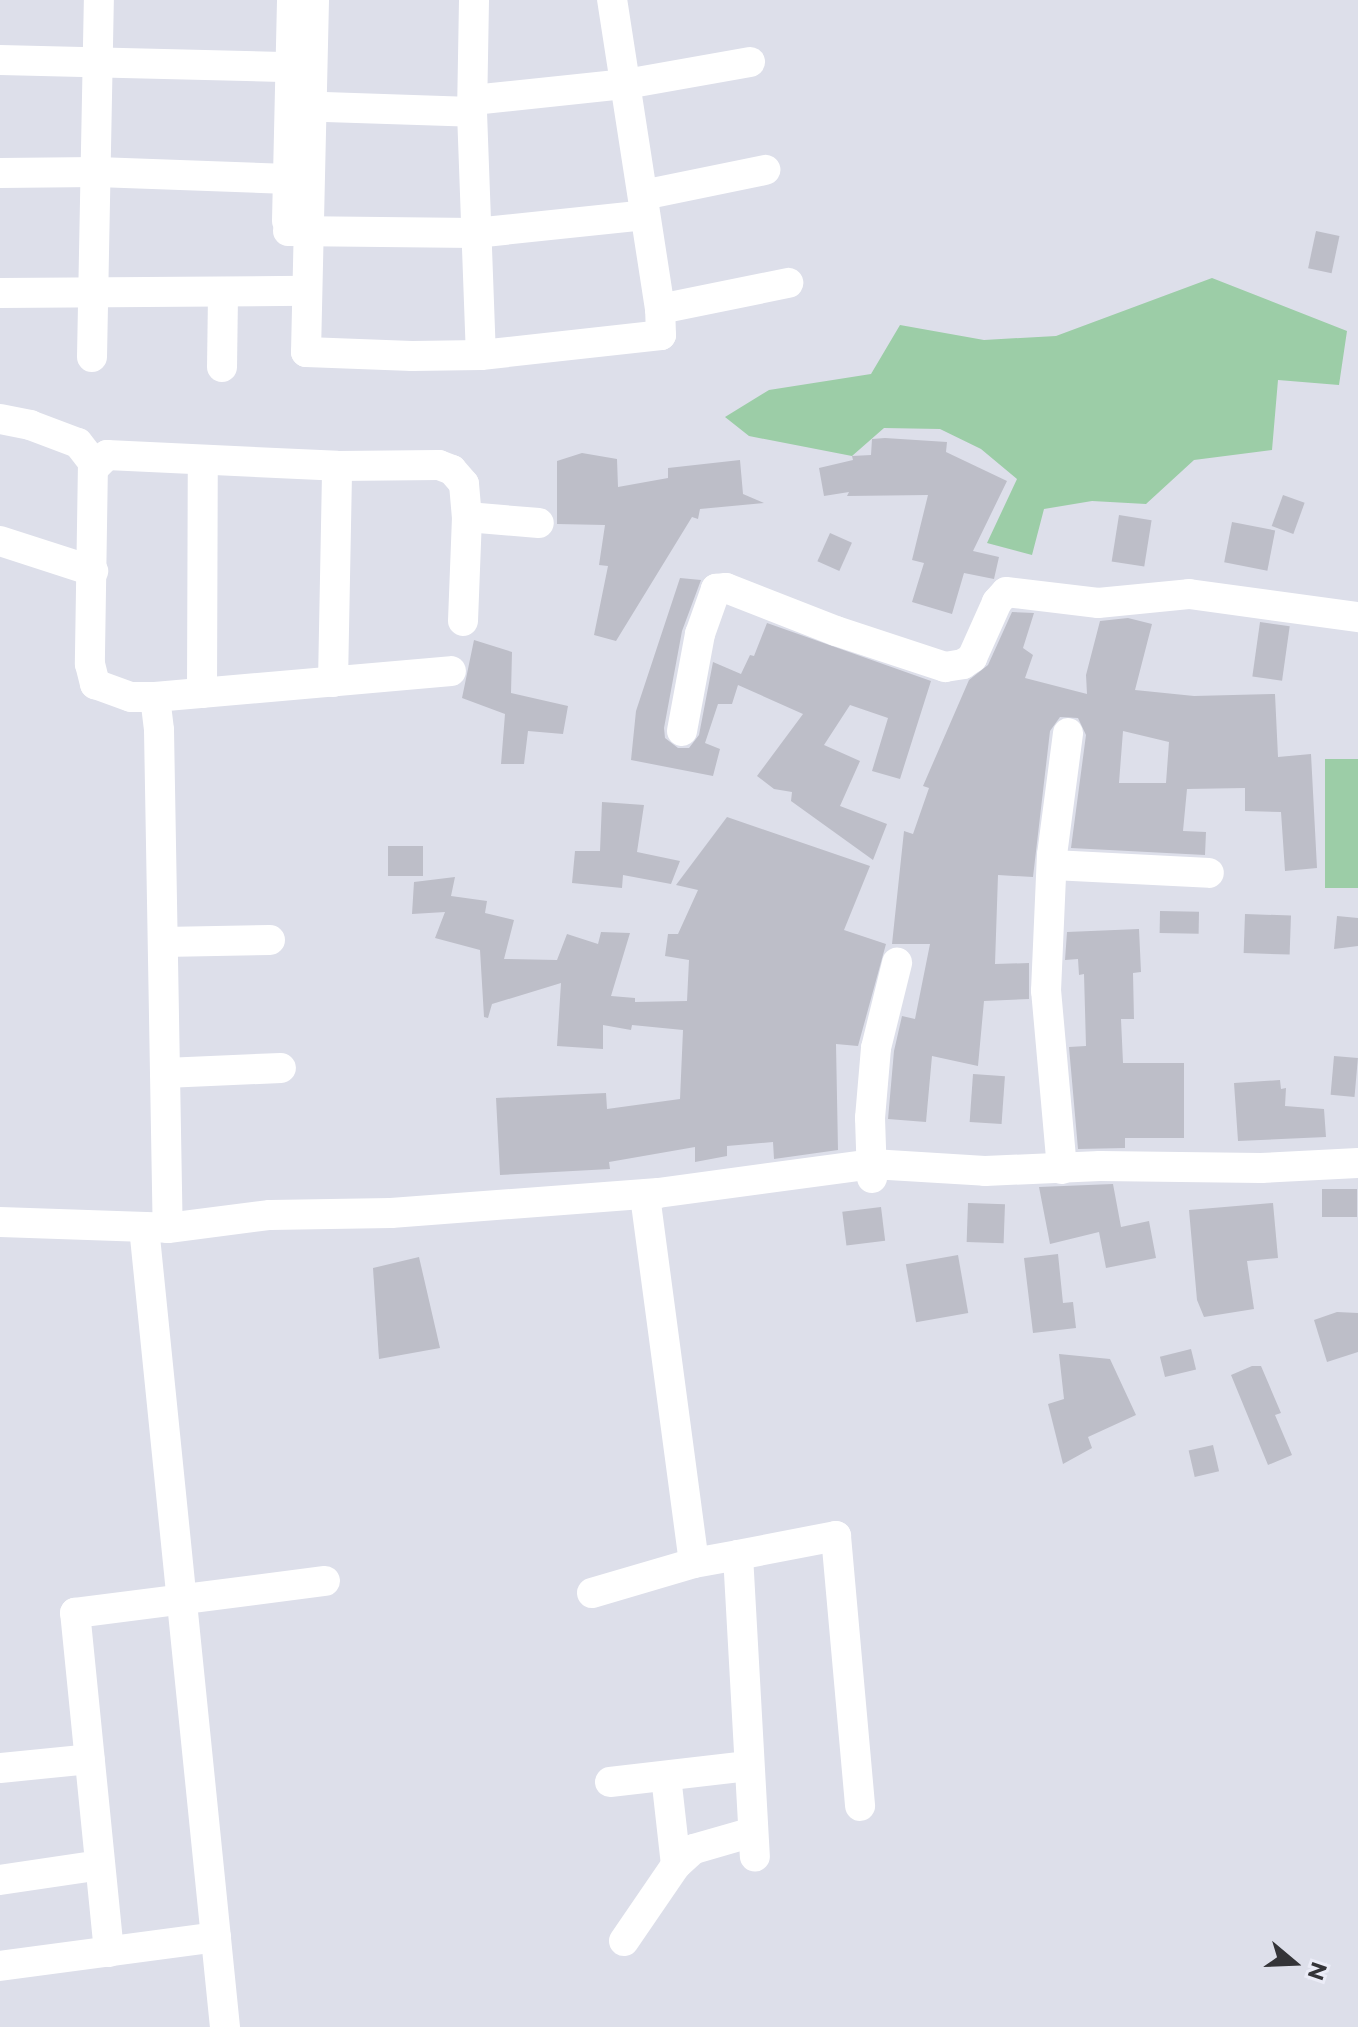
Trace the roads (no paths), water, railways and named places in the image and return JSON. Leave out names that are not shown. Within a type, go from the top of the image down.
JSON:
[{"type":"street","points":[[92,357],[99,0]]},
{"type":"street","points":[[292,0],[292,67],[302,106],[296,291],[306,352],[481,355],[661,335],[660,309],[612,0]]},
{"type":"street","points":[[298,231],[289,179],[302,106],[314,0]]},
{"type":"street","points":[[474,0],[475,233],[481,355]]},
{"type":"street","points":[[0,60],[292,67]]},
{"type":"street","points":[[302,106],[473,106],[750,62]]},
{"type":"street","points":[[298,231],[475,233],[644,205],[765,170]]},
{"type":"street","points":[[0,173],[97,172],[289,179]]},
{"type":"street","points":[[660,309],[788,283]]},
{"type":"street","points":[[0,293],[296,291]]},
{"type":"street","points":[[222,367],[223,292]]},
{"type":"street","points":[[0,419],[30,425],[78,443],[95,467],[90,664],[95,684],[131,697],[155,697],[451,671]]},
{"type":"street","points":[[95,467],[107,455],[337,466],[439,465],[452,470],[464,484],[467,517],[463,621]]},
{"type":"street","points":[[202,693],[203,460]]},
{"type":"street","points":[[333,682],[337,466]]},
{"type":"street","points":[[467,517],[539,523]]},
{"type":"street","points":[[0,541],[93,571]]},
{"type":"street","points":[[682,731],[700,634],[716,589],[726,588],[836,631],[945,667],[963,664],[972,658],[997,602],[1006,592],[1098,603],[1189,594],[1358,617]]},
{"type":"street","points":[[155,697],[165,1073],[156,1228],[181,1599],[225,2027]]},
{"type":"street","points":[[1062,1169],[1046,991],[1053,865],[1068,733]]},
{"type":"street","points":[[1053,865],[1209,873]]},
{"type":"street","points":[[163,942],[270,940]]},
{"type":"street","points":[[872,1171],[870,1118],[876,1048],[897,963]]},
{"type":"street","points":[[165,1073],[281,1068]]},
{"type":"street","points":[[0,1222],[156,1228],[270,1215],[391,1213],[645,1194],[751,1183],[828,1168],[985,1171],[1247,1168],[1358,1163]]},
{"type":"street","points":[[645,1194],[694,1563]]},
{"type":"street","points":[[592,1593],[694,1563],[836,1536],[860,1806]]},
{"type":"street","points":[[624,1941],[676,1865],[694,1849],[754,1845],[738,1555]]},
{"type":"street","points":[[109,1952],[75,1613],[325,1581]]},
{"type":"street","points":[[0,1768],[90,1759]]},
{"type":"street","points":[[610,1782],[748,1766]]},
{"type":"street","points":[[666,1776],[676,1865]]},
{"type":"street","points":[[0,1880],[100,1865]]},
{"type":"street","points":[[0,1966],[216,1937]]}]
